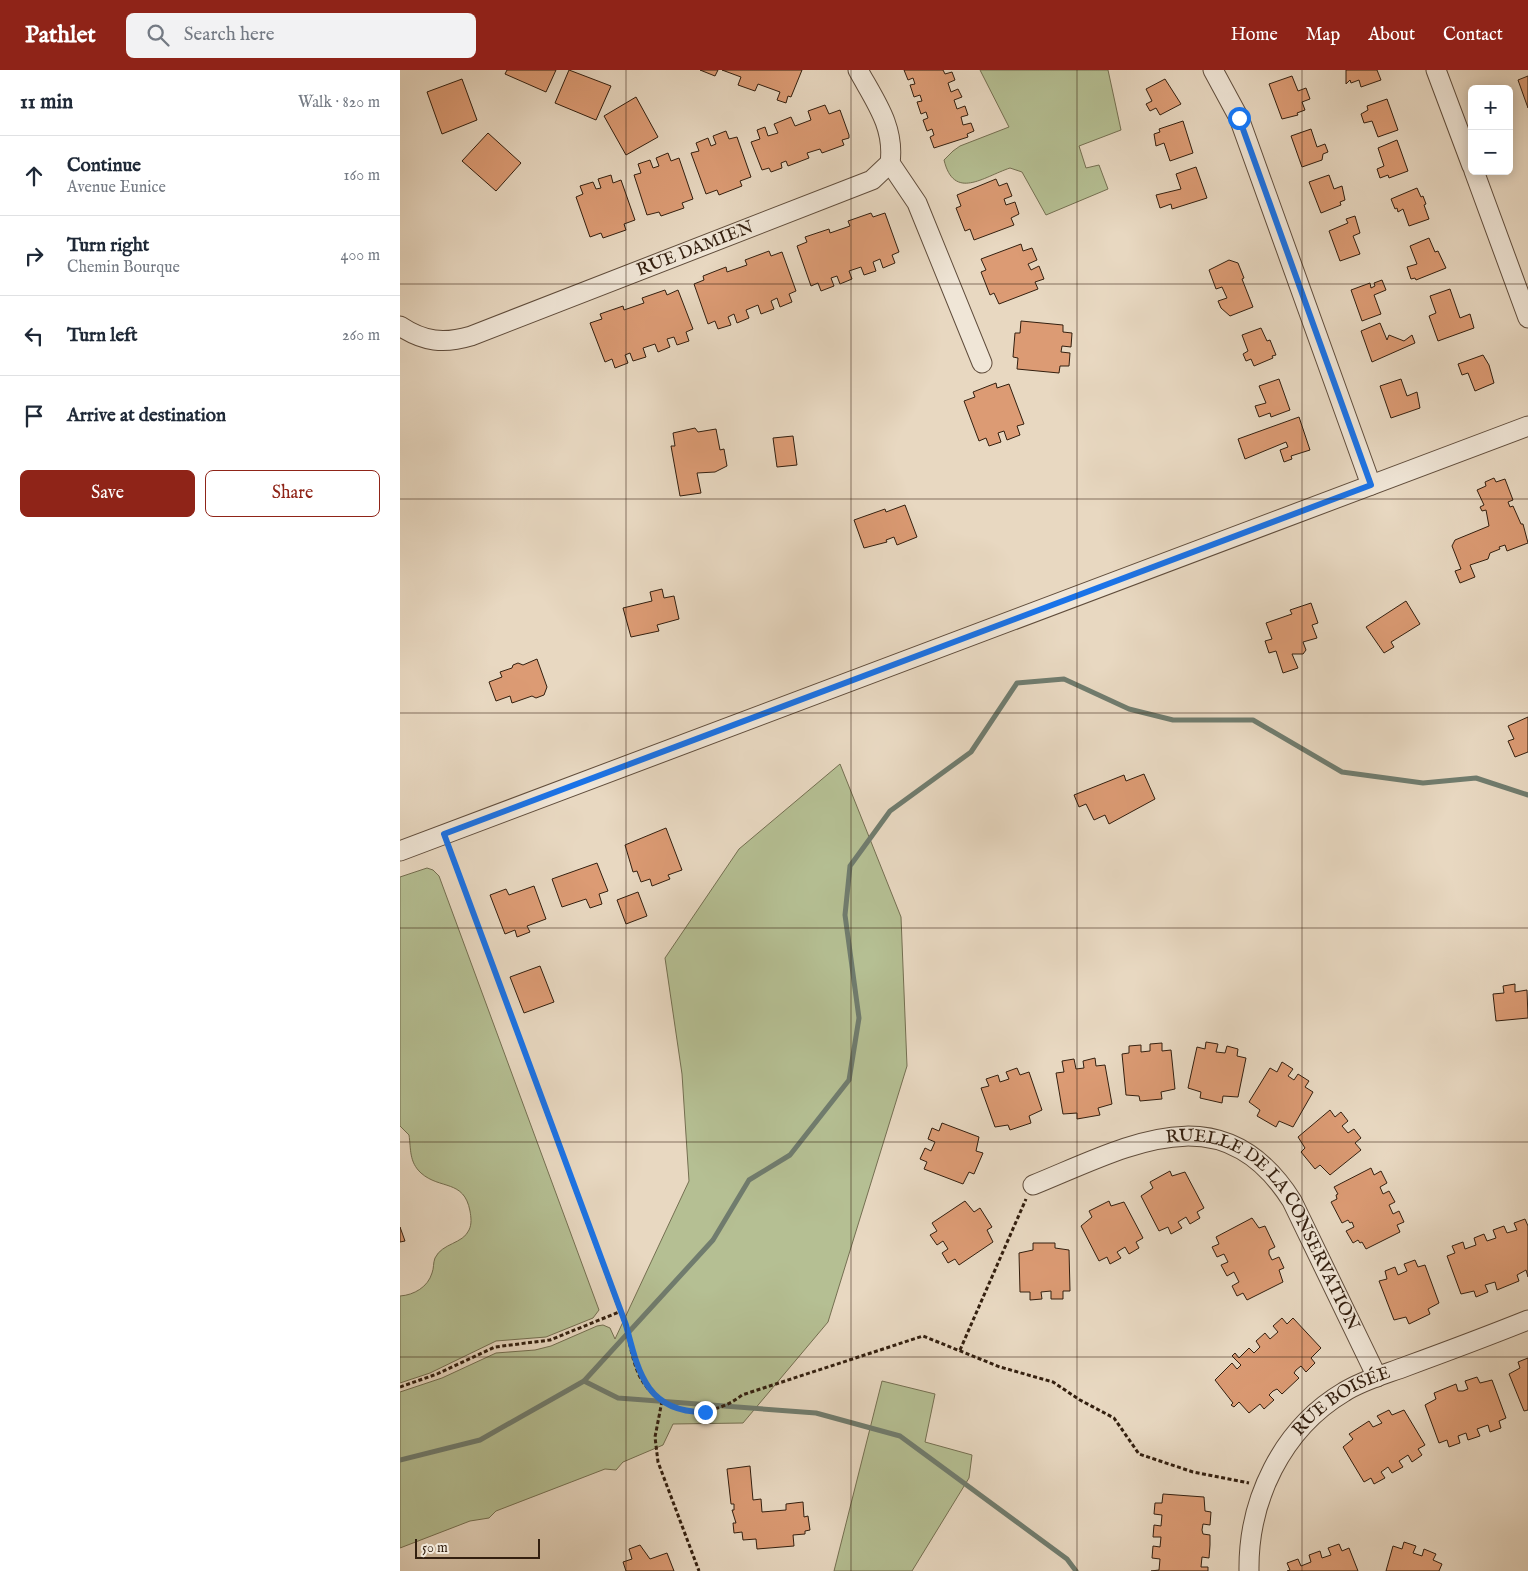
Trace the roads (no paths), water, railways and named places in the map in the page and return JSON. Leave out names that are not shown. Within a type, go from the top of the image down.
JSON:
[{"type":"street","points":[[858,70],[891,134],[893,146],[890,163],[917,203],[982,363]]},
{"type":"street","points":[[1212,70],[1239,118],[1371,485]]},
{"type":"street","points":[[1436,70],[1468,155]]},
{"type":"street","name":"RUE DAMIEN","points":[[400,326],[414,336],[433,342],[452,341],[471,336],[872,180],[890,163]]},
{"type":"street","points":[[1475,175],[1528,318]]},
{"type":"street","points":[[400,851],[1528,426]]},
{"type":"street","name":"RUELLE DE LA CONSERVATION","points":[[1033,1185],[1132,1145],[1166,1137],[1189,1135],[1226,1143],[1246,1152],[1263,1164],[1280,1181],[1292,1201],[1377,1377]]},
{"type":"street","name":"RUE BOISÉE","points":[[1249,1571],[1253,1523],[1264,1486],[1281,1453],[1319,1410],[1345,1391],[1377,1377],[1528,1320]]},
{"type":"waterway","points":[[400,1460],[480,1440],[584,1381],[713,1240],[749,1180],[790,1155],[849,1080],[859,1018],[845,915],[850,866],[890,811],[971,752],[1017,683],[1064,679],[1129,709],[1173,720],[1253,720],[1342,772],[1423,783],[1476,778],[1528,795]]},
{"type":"waterway","points":[[584,1381],[618,1398],[816,1413],[900,1436],[1067,1559],[1076,1571]]}]
